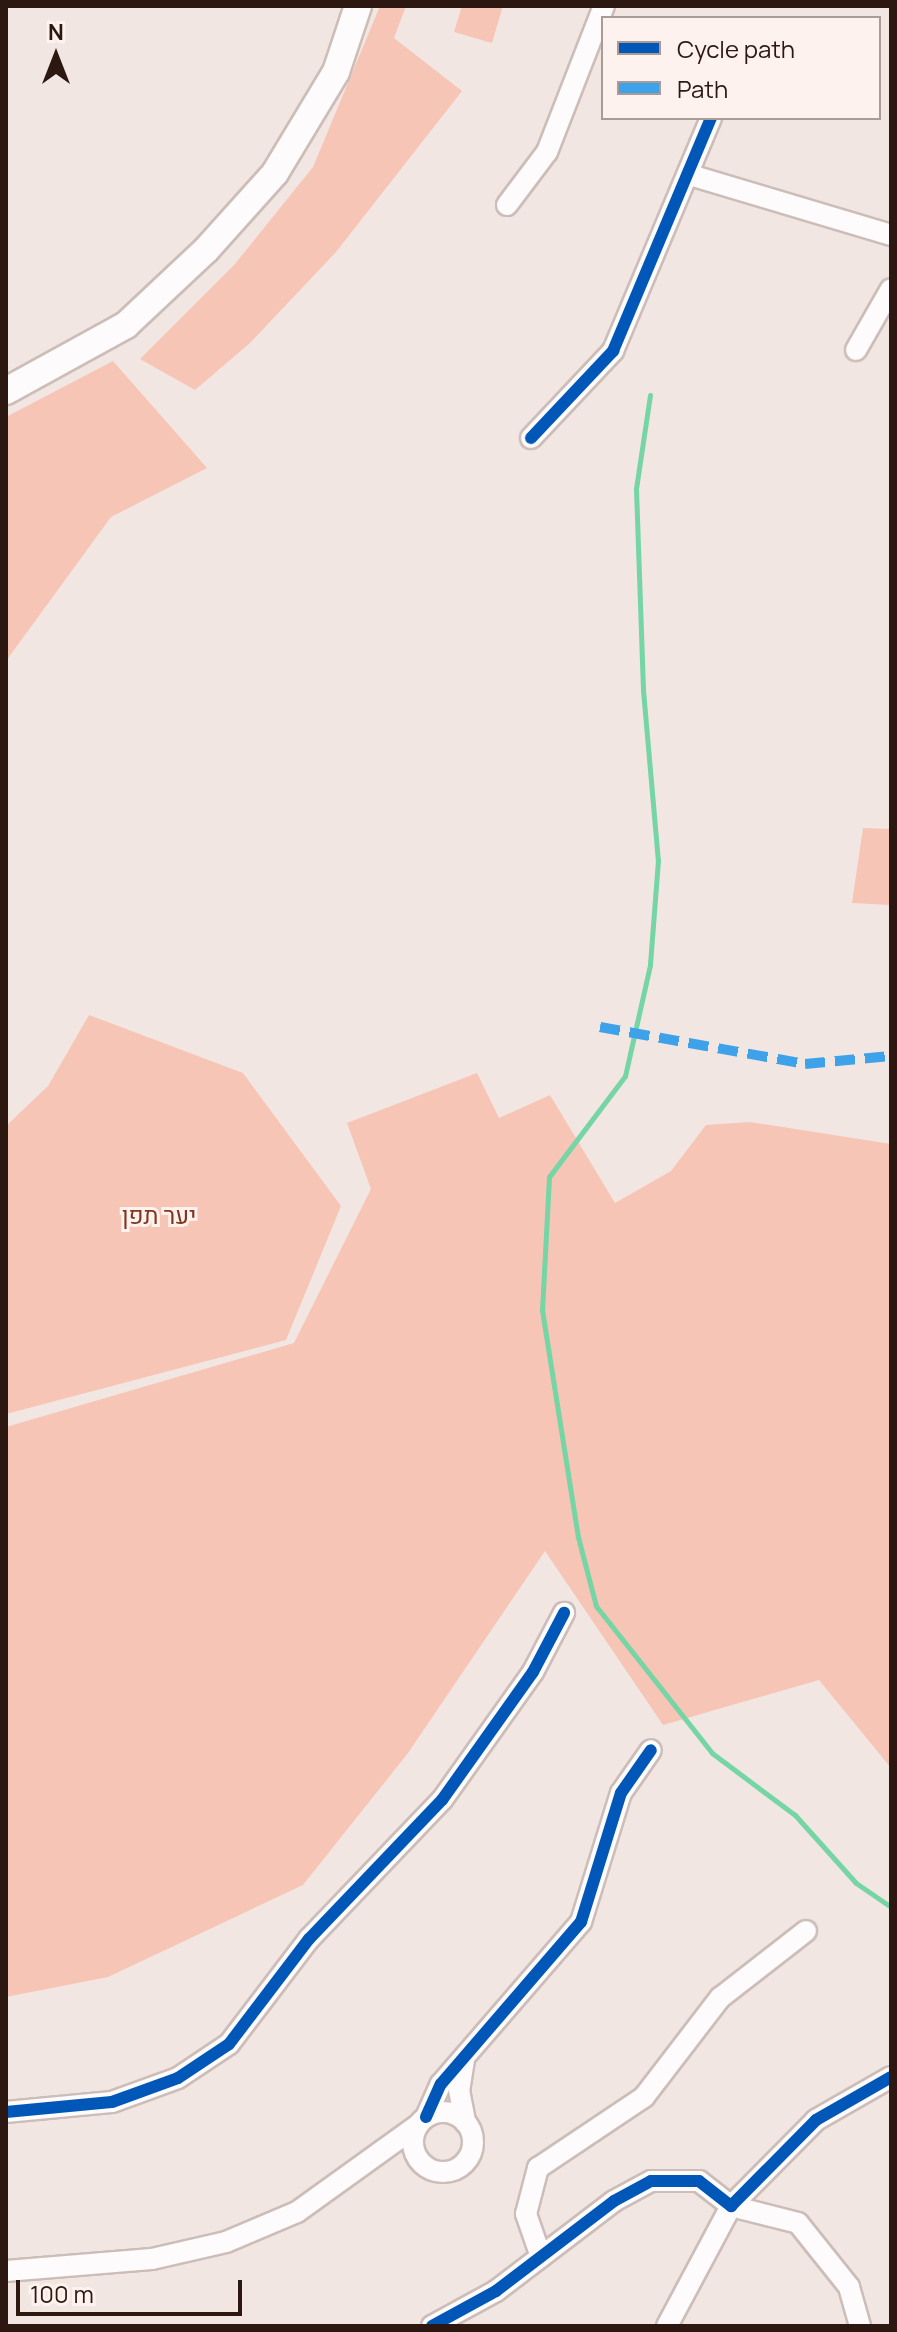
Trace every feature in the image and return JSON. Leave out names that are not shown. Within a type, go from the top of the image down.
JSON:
[{"type":"main road","points":[[6,391],[126,325],[216,239],[275,173],[336,72],[358,6]]},
{"type":"street","points":[[507,205],[547,152],[604,6]]},
{"type":"street","points":[[531,438],[613,351],[690,175],[710,120]]},
{"type":"street","points":[[690,175],[891,235]]},
{"type":"street","points":[[856,350],[891,289]]},
{"type":"street","points":[[6,2112],[112,2102],[178,2078],[229,2044],[309,1939],[442,1800],[533,1672],[564,1613]]},
{"type":"street","points":[[418,2158],[413,2143],[441,2084],[581,1922],[621,1793],[651,1750]]},
{"type":"street","points":[[541,2257],[526,2214],[538,2168],[644,2097],[720,1998],[806,1931]]},
{"type":"street","points":[[372,2159],[398,2152],[418,2158],[437,2172],[465,2163],[473,2145],[459,2090],[464,2060]]},
{"type":"street","points":[[667,2326],[731,2206],[816,2120],[891,2077]]},
{"type":"street","points":[[6,2271],[152,2259],[226,2242],[297,2212],[422,2121],[444,2112],[465,2122]]},
{"type":"street","points":[[432,2326],[541,2257],[614,2201],[651,2181],[699,2181],[731,2206],[798,2223],[849,2287],[860,2326]]},
{"type":"green space","points":[[380,6],[406,6],[394,38],[462,91],[336,252],[250,343],[195,390],[140,359],[235,264],[313,167]]},
{"type":"green space","points":[[462,6],[503,6],[492,43],[454,32]]},
{"type":"green space","points":[[113,361],[207,468],[111,517],[6,661],[6,417]]},
{"type":"green space","points":[[863,828],[891,829],[891,905],[852,903]]},
{"type":"green space","name":"יער תפן","points":[[89,1015],[243,1073],[341,1206],[286,1340],[6,1414],[6,1126],[48,1086]]},
{"type":"green space","points":[[477,1073],[499,1118],[550,1095],[615,1203],[671,1171],[706,1125],[750,1122],[891,1144],[891,1768],[819,1680],[663,1725],[545,1551],[408,1753],[303,1885],[108,1977],[6,1997],[6,1427],[294,1343],[371,1189],[347,1123]]},
{"type":"waterway","points":[[650,395],[636,489],[643,690],[658,860],[650,965],[625,1076],[549,1177],[542,1310],[578,1537],[596,1606],[712,1753],[795,1815],[856,1883],[891,1907]]},
{"type":"marked path","points":[[600,1027],[805,1064],[891,1056]]},
{"type":"cycle path","points":[[531,438],[613,351],[710,120]]},
{"type":"cycle path","points":[[6,2112],[112,2102],[178,2078],[229,2044],[309,1939],[442,1800],[533,1672],[564,1613]]},
{"type":"cycle path","points":[[426,2117],[441,2084],[581,1922],[621,1793],[651,1750]]},
{"type":"cycle path","points":[[432,2326],[496,2291],[614,2201],[651,2181],[699,2181],[731,2206],[816,2120],[891,2077]]}]
